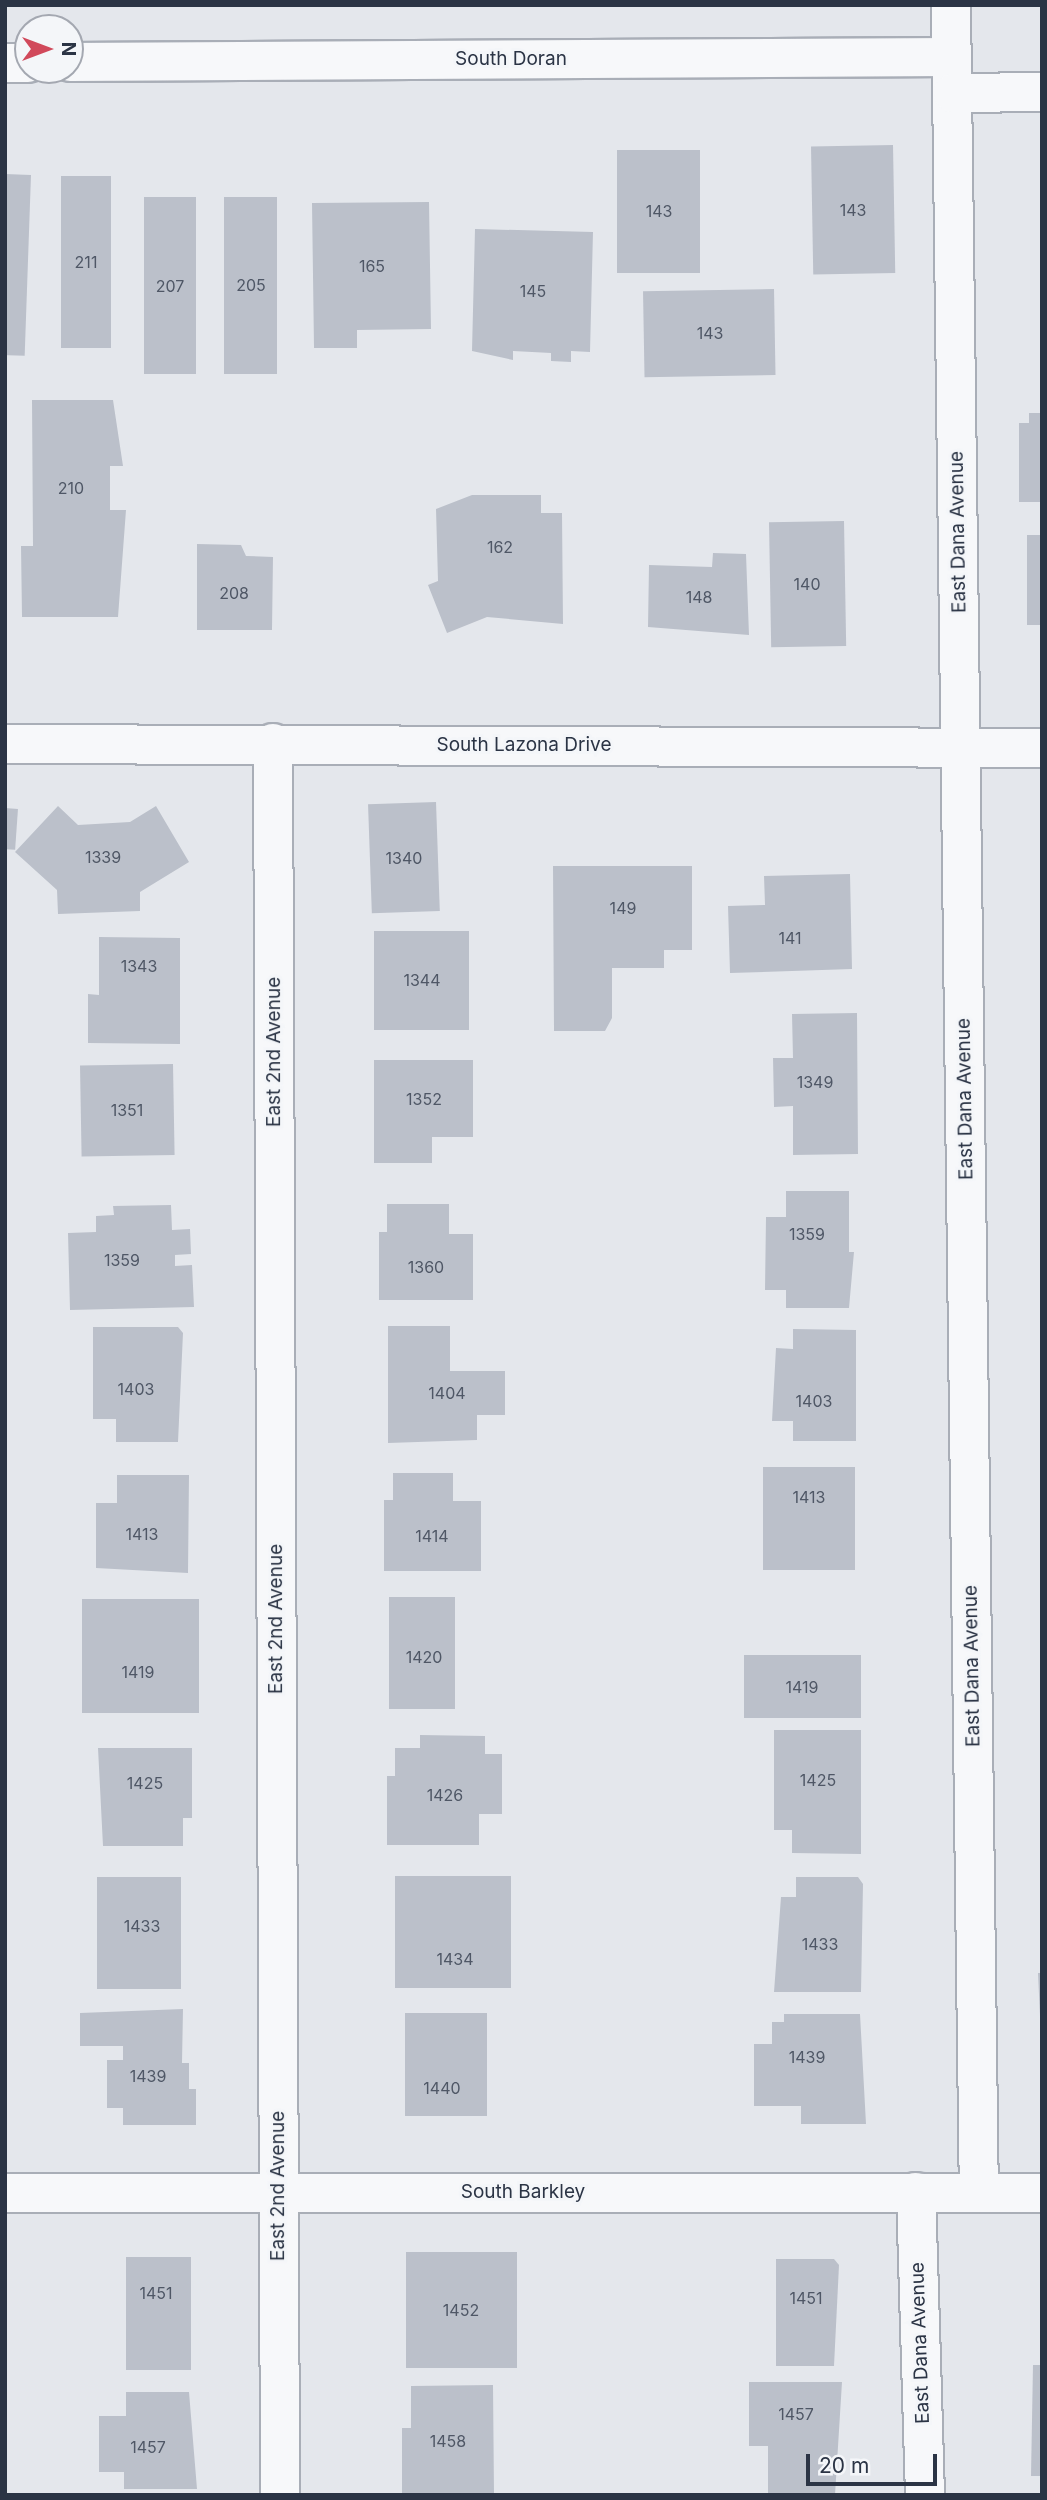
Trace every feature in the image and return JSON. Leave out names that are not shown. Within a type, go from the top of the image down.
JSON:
[{"type":"street","name":"East Dana Avenue","points":[[951,5],[979,2192]]},
{"type":"street","name":"South Doran","points":[[84,62],[952,75],[1042,92]]},
{"type":"street","name":"East 2nd Avenue","points":[[273,743],[280,2495]]},
{"type":"street","name":"South Lazona Drive","points":[[5,744],[1042,748]]},
{"type":"street","name":"East Dana Avenue","points":[[916,2192],[925,2495]]},
{"type":"street","name":"South Barkley","points":[[5,2193],[1042,2193]]},
{"type":"building","points":[[893,145],[895,273],[813,274],[811,146]]},
{"type":"building","points":[[617,150],[700,150],[700,273],[617,273]]},
{"type":"building","points":[[5,174],[31,175],[25,356],[5,355]]},
{"type":"building","points":[[61,176],[111,176],[111,348],[61,348]]},
{"type":"building","points":[[144,197],[196,197],[196,374],[144,374]]},
{"type":"building","points":[[224,197],[277,197],[277,374],[224,374]]},
{"type":"building","points":[[429,202],[431,329],[357,330],[357,348],[314,348],[312,203]]},
{"type":"building","points":[[475,229],[593,232],[590,352],[571,351],[571,362],[551,361],[551,353],[513,351],[513,360],[472,351]]},
{"type":"building","points":[[774,289],[776,375],[645,377],[643,291]]},
{"type":"building","points":[[32,400],[113,400],[123,466],[110,466],[110,510],[126,510],[118,617],[22,617],[21,546],[33,546]]},
{"type":"building","points":[[1029,413],[1042,413],[1042,502],[1019,502],[1019,423],[1029,423]]},
{"type":"building","points":[[472,495],[541,495],[541,513],[562,513],[563,624],[487,617],[447,633],[428,585],[438,581],[436,509]]},
{"type":"building","points":[[844,521],[846,646],[771,647],[769,522]]},
{"type":"building","points":[[1027,535],[1042,535],[1042,625],[1027,625]]},
{"type":"building","points":[[197,544],[241,545],[246,556],[273,557],[272,630],[197,630]]},
{"type":"building","points":[[713,553],[746,554],[749,635],[648,627],[649,565],[712,567]]},
{"type":"building","points":[[436,802],[440,911],[372,913],[368,804]]},
{"type":"building","points":[[58,806],[78,825],[130,822],[156,806],[189,862],[140,892],[140,911],[58,914],[57,890],[15,852]]},
{"type":"building","points":[[5,808],[18,809],[15,850],[5,849]]},
{"type":"building","points":[[553,866],[692,866],[692,950],[664,950],[664,968],[612,968],[612,1018],[605,1031],[554,1031]]},
{"type":"building","points":[[850,874],[852,969],[730,973],[728,906],[765,905],[764,876]]},
{"type":"building","points":[[374,931],[469,931],[469,1030],[374,1030]]},
{"type":"building","points":[[99,937],[180,938],[180,1044],[88,1043],[88,994],[99,995]]},
{"type":"building","points":[[857,1013],[858,1154],[793,1155],[793,1106],[774,1107],[773,1058],[793,1058],[792,1014]]},
{"type":"building","points":[[374,1060],[473,1060],[473,1137],[432,1137],[432,1163],[374,1163]]},
{"type":"building","points":[[173,1064],[175,1155],[82,1157],[80,1066]]},
{"type":"building","points":[[786,1191],[849,1191],[849,1252],[854,1252],[849,1308],[786,1308],[786,1290],[765,1290],[766,1217],[786,1217]]},
{"type":"building","points":[[387,1204],[449,1204],[449,1234],[473,1234],[473,1300],[379,1300],[379,1232],[387,1232]]},
{"type":"building","points":[[171,1205],[172,1230],[190,1229],[191,1254],[175,1255],[175,1266],[192,1265],[194,1307],[70,1310],[68,1233],[96,1232],[96,1216],[114,1215],[113,1206]]},
{"type":"building","points":[[388,1326],[450,1326],[450,1371],[505,1371],[505,1415],[477,1415],[477,1440],[388,1443]]},
{"type":"building","points":[[93,1327],[178,1327],[183,1333],[178,1442],[116,1442],[116,1419],[93,1419]]},
{"type":"building","points":[[793,1329],[856,1330],[856,1441],[793,1441],[793,1421],[772,1421],[776,1348],[793,1349]]},
{"type":"building","points":[[763,1467],[855,1467],[855,1570],[763,1570]]},
{"type":"building","points":[[393,1473],[453,1473],[453,1501],[481,1501],[481,1571],[384,1571],[384,1500],[393,1500]]},
{"type":"building","points":[[117,1475],[189,1475],[188,1573],[96,1568],[96,1503],[117,1503]]},
{"type":"building","points":[[389,1597],[455,1597],[455,1709],[389,1709]]},
{"type":"building","points":[[82,1599],[199,1599],[199,1713],[82,1713]]},
{"type":"building","points":[[744,1655],[861,1655],[861,1718],[744,1718]]},
{"type":"building","points":[[774,1730],[861,1730],[861,1854],[792,1853],[792,1830],[774,1830]]},
{"type":"building","points":[[420,1735],[485,1736],[485,1754],[502,1754],[502,1814],[479,1814],[479,1845],[387,1845],[387,1776],[395,1776],[395,1748],[420,1748]]},
{"type":"building","points":[[98,1748],[192,1748],[192,1818],[183,1818],[183,1846],[103,1846]]},
{"type":"building","points":[[395,1876],[511,1876],[511,1988],[395,1988]]},
{"type":"building","points":[[97,1877],[181,1877],[181,1989],[97,1989]]},
{"type":"building","points":[[796,1877],[858,1877],[863,1884],[861,1992],[774,1992],[781,1897],[796,1897]]},
{"type":"building","points":[[1038,1973],[1042,1973],[1042,2016],[1040,2016]]},
{"type":"building","points":[[183,2009],[182,2063],[189,2063],[189,2089],[196,2089],[196,2125],[123,2125],[123,2108],[107,2108],[107,2060],[123,2060],[123,2046],[80,2046],[80,2013]]},
{"type":"building","points":[[405,2013],[487,2013],[487,2116],[405,2116]]},
{"type":"building","points":[[784,2014],[860,2014],[866,2124],[801,2124],[801,2106],[754,2106],[754,2044],[772,2044],[772,2022],[784,2022]]},
{"type":"building","points":[[406,2252],[517,2252],[517,2368],[406,2368]]},
{"type":"building","points":[[126,2257],[191,2257],[191,2370],[126,2370]]},
{"type":"building","points":[[776,2259],[834,2259],[839,2265],[834,2366],[776,2366]]},
{"type":"building","points":[[1033,2365],[1042,2365],[1042,2476],[1031,2476]]},
{"type":"building","points":[[749,2382],[842,2382],[835,2495],[768,2495],[768,2446],[749,2446]]},
{"type":"building","points":[[493,2385],[494,2494],[402,2494],[402,2428],[411,2428],[411,2386]]},
{"type":"building","points":[[126,2392],[189,2392],[197,2489],[124,2489],[124,2472],[99,2472],[99,2416],[126,2416]]}]
